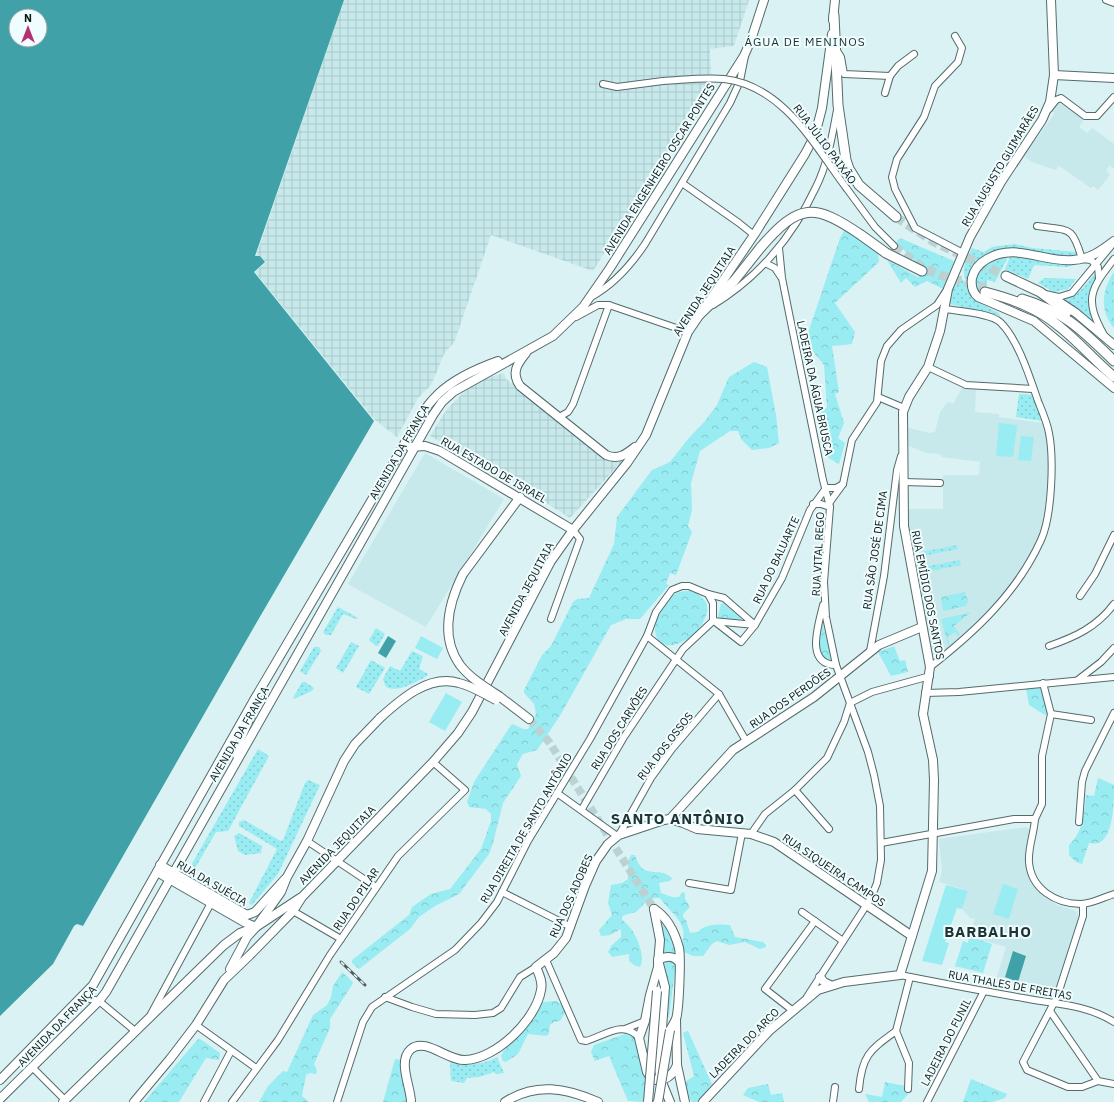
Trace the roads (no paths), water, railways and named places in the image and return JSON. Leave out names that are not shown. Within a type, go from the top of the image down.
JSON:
[{"type":"highway","points":[[834,15],[838,105],[844,152],[849,169],[860,185],[896,217]]},
{"type":"highway","points":[[700,314],[734,281],[761,247],[787,220],[806,214],[830,216],[861,235],[886,253],[922,271]]},
{"type":"highway","points":[[1006,276],[1040,292],[1085,327],[1114,354]]},
{"type":"highway","points":[[1114,361],[1074,323],[1059,313],[1040,305],[986,290],[1036,310],[1059,326],[1114,377]]},
{"type":"highway","points":[[1040,305],[1069,325],[1114,368]]},
{"type":"main road","name":"AVENIDA ENGENHEIRO OSCAR PONTES","points":[[527,351],[552,336],[572,320],[591,297],[745,53],[764,0]]},
{"type":"main road","name":"AVENIDA JEQUITAIA","points":[[134,1102],[196,1025],[224,980],[250,956],[292,911],[302,897],[433,762],[458,733],[472,712],[541,579],[573,530],[627,463],[641,442],[656,413],[677,356],[688,332],[754,236],[815,135],[825,89],[835,0]]},
{"type":"main road","name":"RUA AUGUSTO GUIMARÃES","points":[[941,307],[963,253],[986,207],[1046,112],[1053,94],[1054,75],[1051,0]]},
{"type":"main road","points":[[1054,75],[1114,78]]},
{"type":"main road","points":[[1114,241],[1100,252],[1082,259],[1064,260],[1015,251],[999,253],[990,257],[978,266],[973,275],[972,288],[976,295],[982,300],[1014,311],[1043,326],[1114,388]]},
{"type":"main road","points":[[1040,292],[1076,313],[1114,345]]},
{"type":"main road","points":[[904,408],[928,367],[940,331],[941,307]]},
{"type":"main road","points":[[527,351],[516,366],[515,373],[517,381],[526,391],[610,457],[624,456],[641,442]]},
{"type":"main road","name":"AVENIDA DA FRANÇA","points":[[0,1099],[99,1001],[415,446],[442,402],[470,380],[527,351]]},
{"type":"main road","name":"AVENIDA DA FRANÇA","points":[[0,1080],[94,985],[254,700],[400,452],[416,420],[443,388],[472,370],[527,351]]},
{"type":"main road","points":[[1098,363],[1114,382]]},
{"type":"main road","name":"RUA EMÍDIO DOS SANTOS","points":[[900,975],[932,871],[934,768],[923,714],[925,693],[930,676],[930,667],[905,538],[902,452],[904,408]]},
{"type":"main road","name":"RUA ESTADO DE ISRAEL","points":[[400,452],[415,446],[433,447],[440,450],[573,530]]},
{"type":"main road","points":[[520,497],[463,574],[453,595],[449,612],[448,632],[455,656],[465,671],[498,698],[528,719]]},
{"type":"main road","name":"RUA DOS PERDÕES","points":[[670,819],[733,750],[814,696],[840,677],[870,651],[922,627]]},
{"type":"main road","points":[[224,980],[236,961],[247,937],[256,928],[282,892],[287,877],[307,841],[344,760],[355,744],[380,718],[394,705],[419,688],[440,682],[458,682],[498,698]]},
{"type":"main road","points":[[236,760],[239,744],[251,713],[254,700]]},
{"type":"main road","points":[[683,805],[683,823]]},
{"type":"main road","name":"RUA DOS ADOBES","points":[[536,967],[562,945],[571,927],[588,876],[604,850],[618,835],[670,819]]},
{"type":"main road","name":"RUA SIQUEIRA CAMPOS","points":[[670,819],[683,823],[697,830],[746,834],[774,842],[912,936]]},
{"type":"main road","points":[[158,869],[171,876]]},
{"type":"main road","name":"RUA DA SUÉCIA","points":[[171,876],[247,916],[255,912],[287,877]]},
{"type":"main road","name":"RUA DA SUÉCIA","points":[[171,876],[211,903],[256,928]]},
{"type":"main road","points":[[63,1101],[150,1015],[224,945],[240,933],[256,928],[302,897]]},
{"type":"main road","points":[[648,1102],[660,940],[654,909],[660,913],[674,935],[679,950],[676,1018],[677,1065],[685,1102]]},
{"type":"main road","points":[[677,1065],[672,1075],[660,1080],[648,1074],[639,1038],[645,1021],[658,963],[670,957],[676,958],[679,962]]},
{"type":"main road","points":[[658,963],[665,987],[658,1062],[660,1080],[670,1102]]},
{"type":"main road","points":[[411,1102],[405,1062],[408,1052],[416,1047],[423,1046],[452,1058],[464,1060],[479,1058],[498,1049],[519,1029],[539,998],[541,984],[536,967]]},
{"type":"main road","name":"LADEIRA DO ARCO","points":[[703,1102],[713,1089],[769,1031],[792,1010],[818,990],[830,986],[900,975]]},
{"type":"main road","points":[[820,977],[830,986]]},
{"type":"main road","points":[[658,1102],[670,1030],[676,1018]]},
{"type":"main road","points":[[505,1102],[526,1091],[550,1088],[571,1091],[598,1102]]},
{"type":"street","points":[[1106,0],[1114,3]]},
{"type":"street","points":[[954,36],[962,48],[960,58],[935,86],[924,117],[897,159],[892,177],[895,189],[915,228],[963,253]]},
{"type":"street","points":[[836,49],[841,57],[844,74],[890,76]]},
{"type":"street","name":"AVENIDA ENGENHEIRO OSCAR PONTES","points":[[591,297],[606,287],[636,257],[730,103],[740,81],[745,53]]},
{"type":"street","points":[[885,93],[890,76],[898,66],[914,54]]},
{"type":"street","name":"RUA JÚLIO PAIXÃO","points":[[603,84],[618,87],[663,81],[724,79],[747,84],[765,92],[782,105],[798,122],[875,227],[894,246]]},
{"type":"street","points":[[718,96],[730,103]]},
{"type":"street","points":[[1046,112],[1056,100],[1061,98],[1085,116],[1097,116],[1114,97]]},
{"type":"street","points":[[700,314],[737,290],[779,248],[816,187],[830,145],[838,105]]},
{"type":"street","points":[[682,183],[739,223],[754,236]]},
{"type":"street","points":[[1037,226],[1070,231],[1075,237],[1082,259],[1091,260],[1096,264],[1099,270],[1099,278]]},
{"type":"street","points":[[1040,292],[1060,297],[1069,295],[1077,289],[1114,241]]},
{"type":"street","name":"LADEIRA DA ÁGUA BRUSCA","points":[[779,248],[782,278],[830,505]]},
{"type":"street","points":[[1105,337],[1092,308],[1092,295],[1099,278],[1114,259]]},
{"type":"street","points":[[765,263],[775,268],[782,278]]},
{"type":"street","points":[[572,320],[598,305],[609,305],[688,332]]},
{"type":"street","points":[[559,416],[568,412],[573,404],[609,305]]},
{"type":"street","points":[[813,504],[830,505],[843,484],[852,440],[876,405],[881,362],[891,340],[901,330],[941,307],[991,317],[1001,323],[1024,361],[1050,439],[1051,471],[1049,509],[1045,530],[1033,555],[1009,594],[980,625],[930,667]]},
{"type":"street","points":[[928,367],[966,385],[1033,389]]},
{"type":"street","points":[[878,397],[904,408]]},
{"type":"street","name":"RUA SÃO JOSÉ DE CIMA","points":[[870,651],[884,576],[897,470],[902,452]]},
{"type":"street","points":[[903,482],[940,484]]},
{"type":"street","points":[[826,488],[836,488],[843,484]]},
{"type":"street","name":"RUA DO BALUARTE","points":[[713,621],[741,642],[755,625],[775,592],[787,560],[813,504],[826,488]]},
{"type":"street","name":"RUA VITAL REGO","points":[[805,1000],[866,905],[877,883],[881,843],[880,806],[874,775],[868,752],[836,665],[829,635],[824,597],[830,505]]},
{"type":"street","points":[[551,619],[564,579],[579,546],[580,539],[573,530]]},
{"type":"street","points":[[1080,596],[1095,574],[1114,535]]},
{"type":"street","name":"RUA DIREITA DE SANTO ANTÔNIO","points":[[337,1102],[366,1016],[377,1002],[455,950],[482,922],[502,892],[528,841],[647,636],[656,612],[672,590],[682,586],[689,586],[708,594],[724,598],[755,625]]},
{"type":"street","points":[[708,594],[713,603],[713,621],[755,625]]},
{"type":"street","points":[[824,597],[815,646],[817,653],[824,662],[836,665]]},
{"type":"street","points":[[1049,646],[1083,633],[1096,624],[1114,604]]},
{"type":"street","name":"RUA DOS CARVÕES","points":[[582,809],[628,732],[676,660],[682,648],[713,621]]},
{"type":"street","points":[[647,636],[719,694],[746,741]]},
{"type":"street","points":[[1079,680],[1101,662],[1114,648]]},
{"type":"street","points":[[688,883],[730,890],[746,834],[765,814],[795,790],[818,768],[831,751],[850,704],[872,692],[930,676]]},
{"type":"street","points":[[925,693],[958,692],[1114,677]]},
{"type":"street","points":[[1043,683],[1051,714],[1042,756],[1042,804],[1035,819],[1029,857],[1030,868],[1034,879],[1042,890],[1049,896],[1060,900],[1083,904],[1114,894]]},
{"type":"street","name":"RUA DOS OSSOS","points":[[618,835],[651,778],[672,749],[719,694]]},
{"type":"street","points":[[1079,822],[1082,782],[1085,771],[1114,712]]},
{"type":"street","points":[[1051,714],[1091,720]]},
{"type":"street","name":"RUA DO PILAR","points":[[232,1102],[290,1021],[341,939],[398,856],[465,790],[433,762]]},
{"type":"street","points":[[795,790],[829,829]]},
{"type":"street","points":[[557,793],[618,835]]},
{"type":"street","points":[[881,843],[1014,819],[1035,819]]},
{"type":"street","points":[[307,841],[376,887]]},
{"type":"street","points":[[502,892],[571,927]]},
{"type":"street","points":[[150,1015],[211,903]]},
{"type":"street","points":[[1083,904],[1081,924],[1054,1002],[1023,1059],[1023,1065],[1027,1070],[1068,1087],[1082,1087],[1098,1082],[1114,1084]]},
{"type":"street","points":[[292,911],[341,939]]},
{"type":"street","points":[[802,912],[843,941]]},
{"type":"street","points":[[792,1010],[765,989],[815,921]]},
{"type":"street","points":[[546,960],[581,1040],[586,1041],[617,1029],[625,1029],[645,1021]]},
{"type":"street","points":[[385,997],[436,1014],[488,1014],[499,1010],[520,977],[536,967]]},
{"type":"street","name":"RUA THALES DE FREITAS","points":[[900,975],[984,991],[1054,1002],[1093,1011],[1114,1022]]},
{"type":"street","points":[[859,1089],[862,1067],[869,1053],[896,1031],[910,977]]},
{"type":"street","name":"LADEIRA DO FUNIL","points":[[927,1102],[984,991]]},
{"type":"street","points":[[82,997],[99,1001],[135,1030]]},
{"type":"street","points":[[1050,1011],[1098,1082]]},
{"type":"street","points":[[196,1025],[256,1068]]},
{"type":"street","points":[[625,1029],[636,1034],[639,1038]]},
{"type":"street","points":[[896,1031],[909,1063],[908,1090]]},
{"type":"street","points":[[204,1102],[231,1051]]},
{"type":"street","points":[[31,1068],[63,1101]]},
{"type":"street","points":[[833,1102],[835,1087]]},
{"type":"tunnel","points":[[896,217],[934,242],[1006,276]]},
{"type":"tunnel","points":[[894,246],[923,268],[940,275],[986,288]]},
{"type":"tunnel","points":[[529,719],[550,743],[654,909]]},
{"type":"railway","points":[[341,962],[365,985]]},
{"type":"district","name":"ÁGUA DE MENINOS","points":[[805,41]]},
{"type":"district","name":"SANTO ANTÔNIO","points":[[678,818]]},
{"type":"district","name":"BARBALHO","points":[[988,931]]}]
